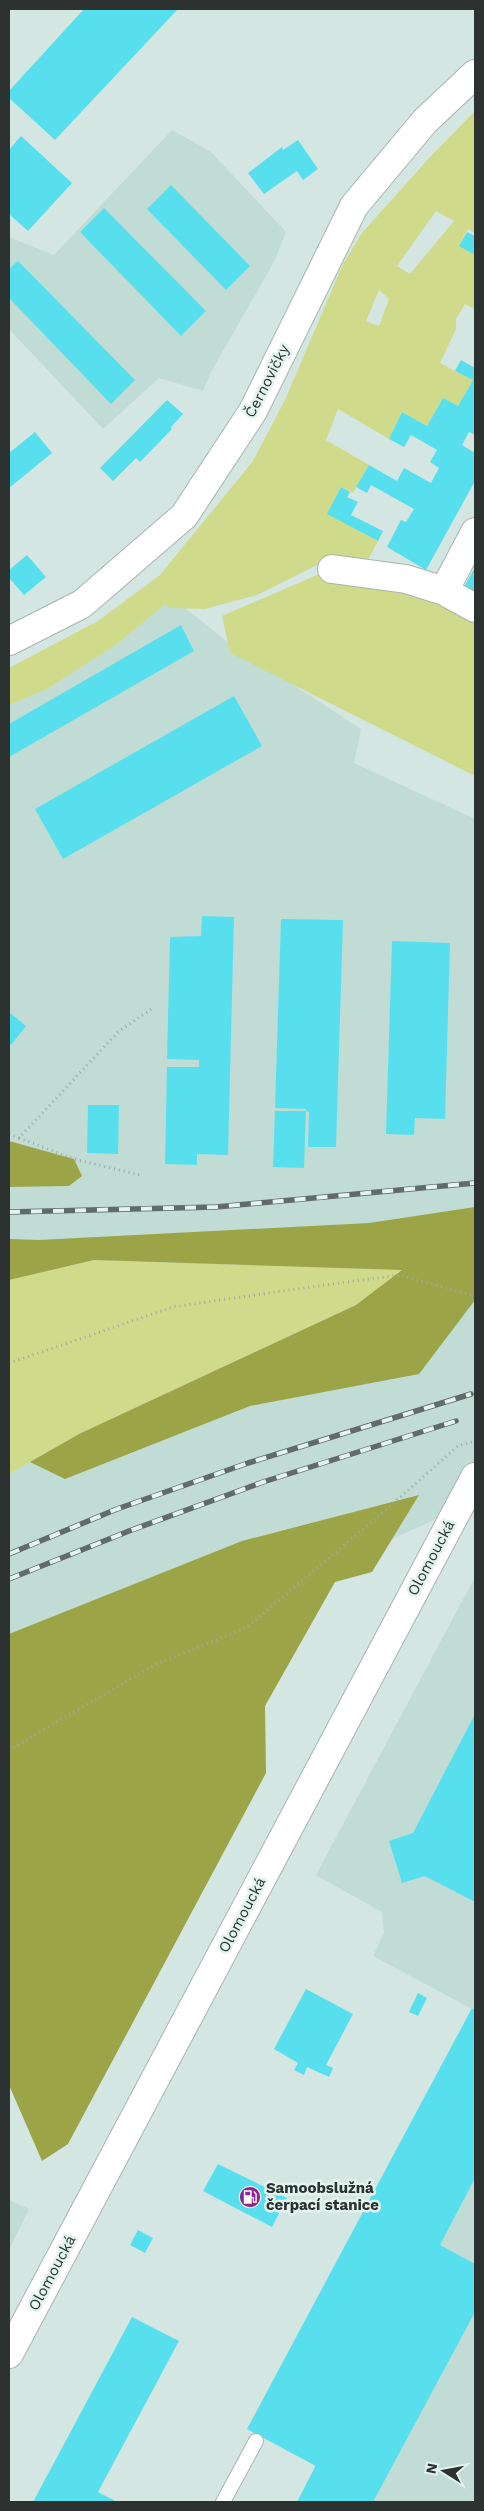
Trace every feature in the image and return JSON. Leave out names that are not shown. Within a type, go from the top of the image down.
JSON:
[{"type":"main road","name":"Černovičky","points":[[9,641],[82,604],[184,516],[253,411],[354,206],[425,121],[475,74]]},
{"type":"main road","points":[[444,591],[475,532]]},
{"type":"main road","points":[[332,569],[406,579],[444,591],[475,608]]},
{"type":"main road","name":"Olomoucká","points":[[9,2354],[468,1504],[475,1477]]},
{"type":"lane","points":[[223,2502],[256,2441]]},
{"type":"path","points":[[19,1138],[119,1031],[153,1008]]},
{"type":"path","points":[[9,1134],[74,1159],[140,1175]]},
{"type":"path","points":[[9,1363],[173,1307],[399,1275],[475,1296]]},
{"type":"path","points":[[9,1750],[156,1664],[246,1628],[458,1446],[475,1441]]},
{"type":"shaded area","points":[[172,130],[211,152],[286,232],[274,262],[211,372],[203,391],[159,378],[103,429],[9,329],[9,237],[54,255]]},
{"type":"shaded area","points":[[173,598],[225,640],[361,729],[354,763],[475,819],[475,1501],[386,1542],[9,1672],[9,1474],[79,1434],[356,1305],[94,1260],[9,1280],[9,705],[47,689],[117,644]]},
{"type":"shaded area","points":[[475,1577],[475,2502],[297,2502],[315,2468],[314,2465],[247,2429],[472,2009],[373,1956],[384,1933],[382,1912],[316,1875]]},
{"type":"shaded area","points":[[9,2200],[29,2209],[9,2250]]},
{"type":"green space","points":[[475,111],[475,233],[468,229],[459,245],[475,255],[475,309],[465,304],[456,319],[456,329],[440,363],[473,380],[458,406],[443,398],[427,426],[402,412],[389,439],[338,409],[326,440],[369,465],[353,493],[341,487],[328,514],[378,541],[363,569],[325,561],[257,595],[205,609],[170,608],[166,604],[117,644],[47,689],[9,705],[9,668],[98,621],[160,575],[253,461],[285,400],[343,264],[362,233],[430,157]],"holes":[[[436,211],[454,221],[410,274],[397,266]],[[379,290],[389,299],[379,326],[366,321]]]},
{"type":"green space","points":[[324,572],[404,584],[475,621],[475,776],[230,653],[222,616]]},
{"type":"green space","points":[[9,1141],[74,1159],[82,1176],[69,1186],[9,1187]]},
{"type":"green space","points":[[475,1207],[475,1300],[419,1374],[250,1406],[65,1479],[30,1462],[79,1434],[356,1305],[402,1270],[94,1260],[9,1280],[9,1239],[39,1240],[369,1223]]},
{"type":"green space","points":[[94,1260],[403,1270],[356,1305],[79,1434],[9,1474],[9,1280]]},
{"type":"green space","points":[[419,1495],[372,1572],[335,1582],[265,1706],[266,1773],[68,2144],[42,2161],[9,2085],[9,1634],[242,1541]]},
{"type":"building","points":[[84,9],[178,9],[55,140],[9,98],[9,91]]},
{"type":"building","points":[[21,136],[72,183],[28,231],[9,214],[9,150]]},
{"type":"building","points":[[298,140],[318,169],[303,180],[297,171],[264,194],[248,173],[282,147],[283,150]]},
{"type":"building","points":[[171,185],[250,266],[226,290],[147,209]]},
{"type":"building","points":[[104,208],[206,311],[181,336],[80,232]]},
{"type":"building","points":[[467,232],[475,236],[475,255],[459,246]]},
{"type":"building","points":[[18,261],[135,380],[111,404],[9,298],[9,269]]},
{"type":"building","points":[[461,360],[475,368],[475,435],[469,432],[462,445],[475,453],[475,481],[426,570],[387,547],[401,520],[406,522],[414,509],[371,485],[367,493],[356,487],[369,465],[397,481],[404,468],[431,483],[439,468],[430,462],[437,450],[411,435],[404,447],[389,439],[402,412],[427,426],[443,398],[458,406],[473,380],[455,371]]},
{"type":"building","points":[[167,400],[183,414],[171,427],[172,429],[140,462],[136,458],[113,481],[100,468]]},
{"type":"building","points":[[35,432],[52,453],[9,488],[9,453]]},
{"type":"building","points":[[341,487],[350,492],[347,497],[358,502],[351,515],[383,531],[378,541],[327,514]]},
{"type":"building","points":[[27,555],[46,577],[24,595],[9,578],[9,570]]},
{"type":"building","points":[[475,567],[475,596],[463,589]]},
{"type":"building","points":[[181,625],[194,651],[9,757],[9,724]]},
{"type":"building","points":[[234,696],[262,746],[63,859],[35,809]]},
{"type":"building","points":[[202,916],[234,917],[228,1155],[197,1154],[197,1165],[165,1164],[167,1067],[199,1067],[199,1060],[167,1059],[170,937],[201,936]]},
{"type":"building","points":[[281,919],[343,920],[336,1147],[308,1147],[309,1112],[306,1109],[275,1108]]},
{"type":"building","points":[[392,941],[450,943],[445,1119],[415,1118],[414,1135],[386,1134]]},
{"type":"building","points":[[9,1012],[26,1026],[11,1045],[9,1043]]},
{"type":"building","points":[[88,1105],[119,1105],[118,1154],[87,1153]]},
{"type":"building","points":[[275,1111],[306,1111],[304,1168],[273,1167]]},
{"type":"building","points":[[475,1714],[475,1902],[425,1876],[402,1883],[389,1841],[413,1833]]},
{"type":"building","points":[[306,1989],[353,2014],[326,2065],[333,2068],[329,2077],[307,2067],[304,2075],[294,2070],[298,2063],[274,2049]]},
{"type":"building","points":[[418,1993],[427,1998],[418,2016],[409,2012]]},
{"type":"building","points":[[472,2008],[475,2010],[475,2178],[440,2245],[475,2264],[475,2312],[373,2502],[297,2502],[315,2467],[314,2465],[247,2429]]},
{"type":"building","points":[[218,2164],[287,2198],[272,2227],[203,2191]]},
{"type":"building","points":[[138,2230],[153,2238],[145,2253],[130,2245]]},
{"type":"building","points":[[132,2317],[179,2341],[98,2492],[117,2502],[33,2502]]},
{"type":"railway","points":[[9,1212],[216,1207],[475,1183]]},
{"type":"railway","points":[[9,1554],[117,1509],[248,1463],[471,1394]]},
{"type":"railway","points":[[9,1579],[129,1531],[263,1482],[456,1421]]},
{"type":"place","name":"Samoobslužná čerpací stanice","points":[[250,2197]]}]
